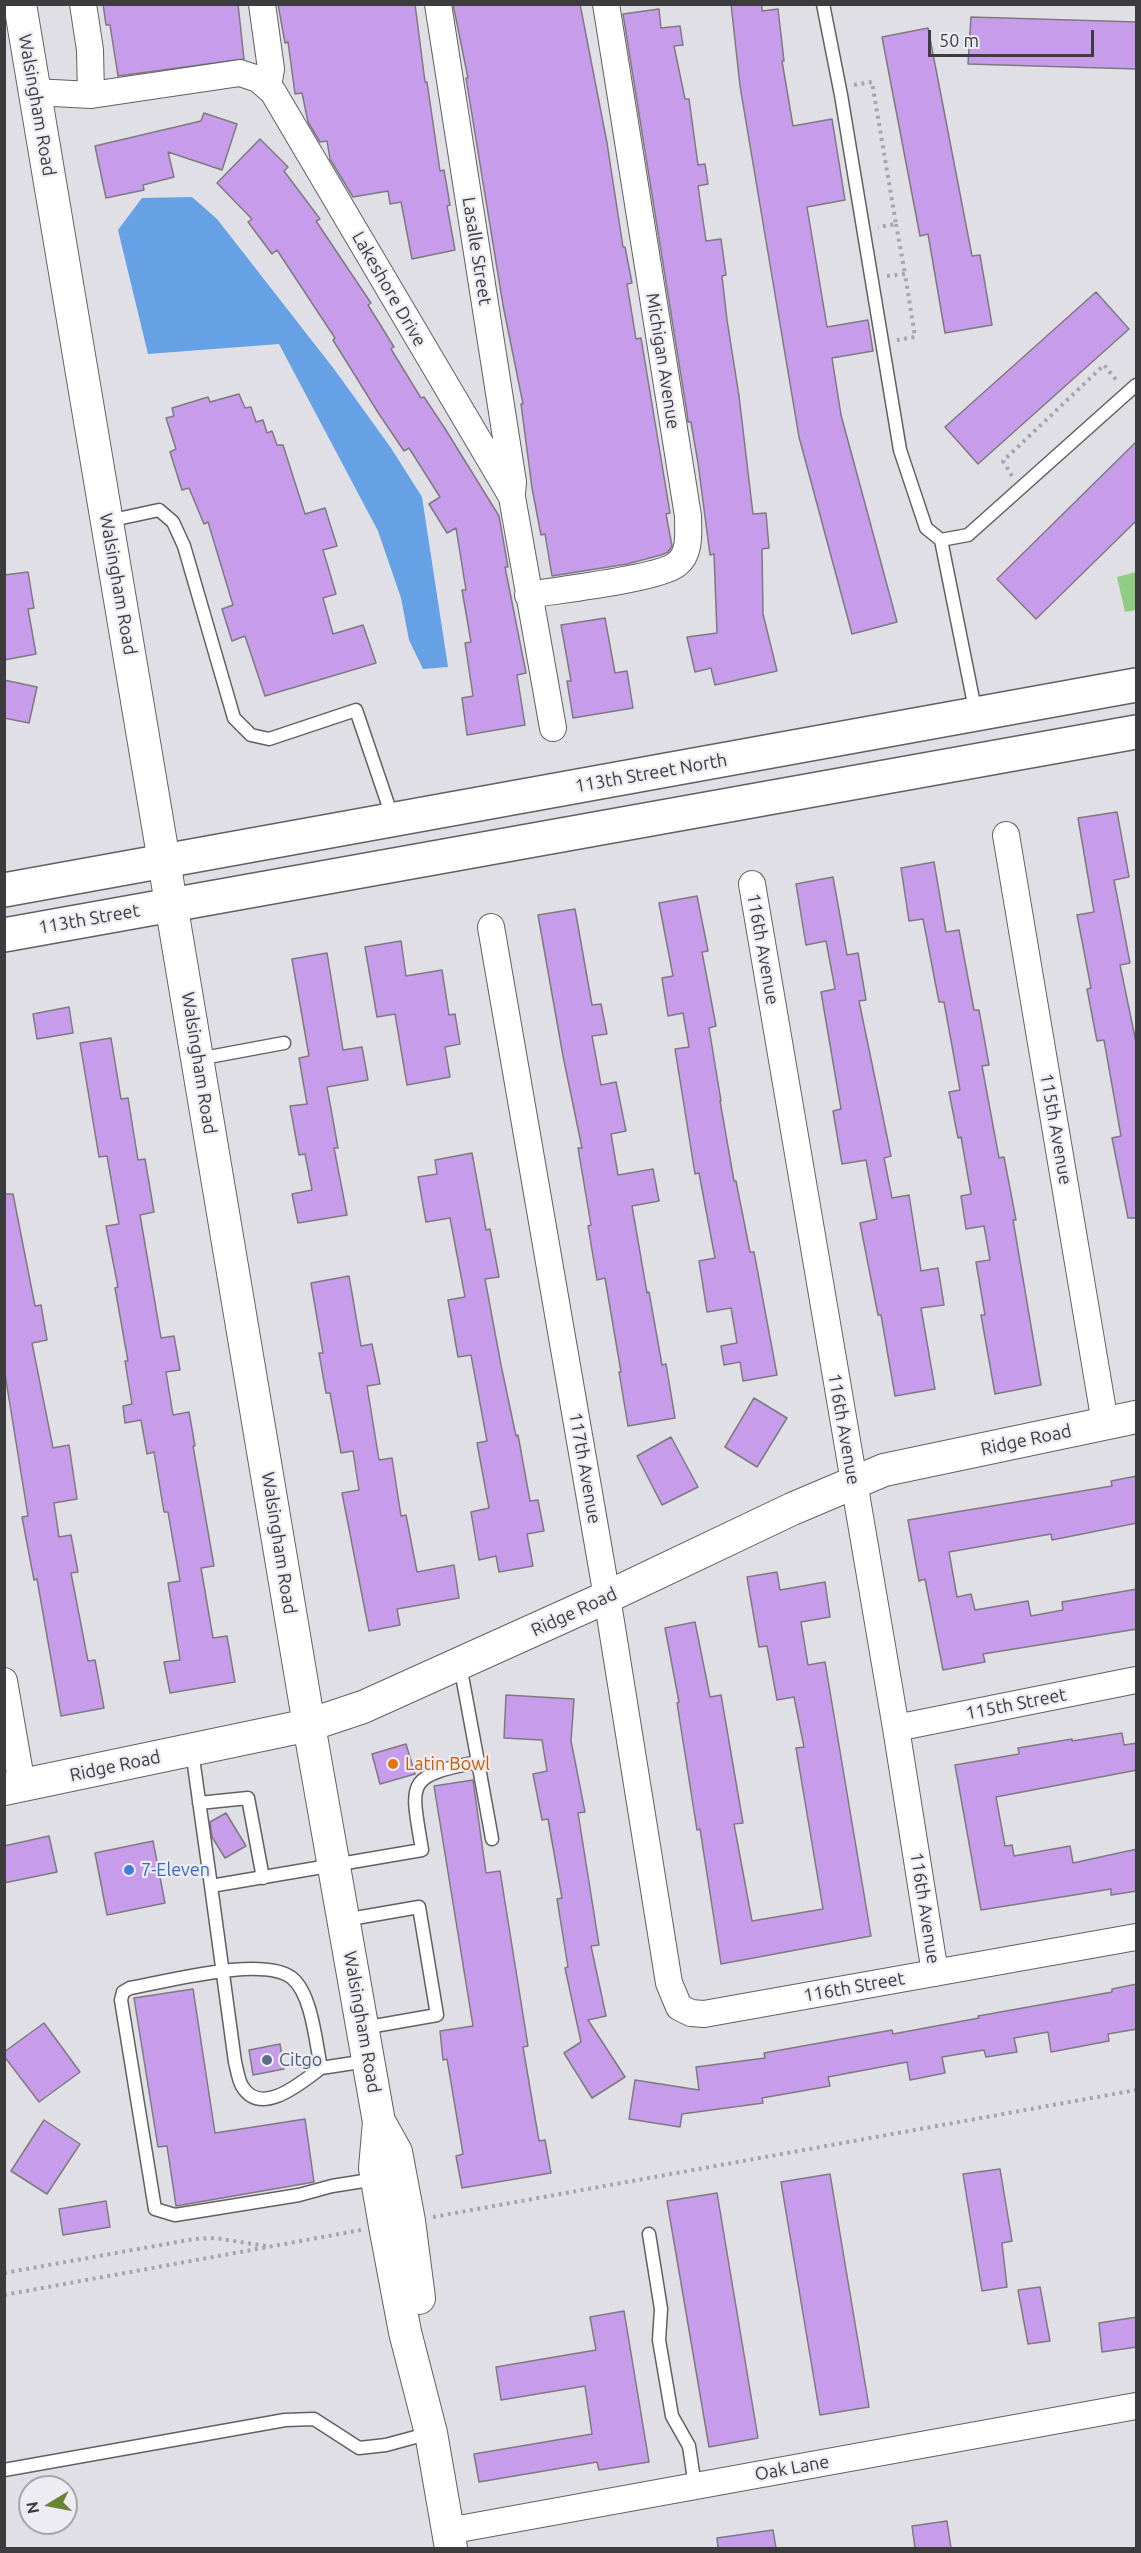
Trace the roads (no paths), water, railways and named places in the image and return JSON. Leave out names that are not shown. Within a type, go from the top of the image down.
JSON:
[{"type":"main road","name":"113th Street North","points":[[165,861],[1137,685]]},
{"type":"main road","points":[[172,904],[1137,732]]},
{"type":"main road","points":[[4,890],[165,861]]},
{"type":"main road","name":"113th Street","points":[[4,934],[172,904]]},
{"type":"street","name":"Walsingham Road","points":[[20,4],[362,2028],[380,2122],[396,2152],[397,2224],[429,2379],[431,2433],[450,2540]]},
{"type":"street","points":[[83,4],[90,50],[91,95]]},
{"type":"street","points":[[262,4],[271,69],[268,87]]},
{"type":"street","name":"Lasalle Street","points":[[438,4],[513,482],[512,497]]},
{"type":"street","name":"Michigan Avenue","points":[[528,595],[638,577],[667,569],[678,564],[686,552],[688,539],[688,516],[606,4]]},
{"type":"street","name":"Lakeshore Drive","points":[[34,92],[91,95],[240,73],[258,79],[273,92],[512,497],[553,728]]},
{"type":"street","name":"115th Avenue","points":[[1006,835],[1105,1423]]},
{"type":"street","name":"116th Avenue","points":[[752,884],[852,1482],[896,1728],[935,1973]]},
{"type":"street","name":"117th Avenue","points":[[491,927],[607,1597],[669,1983],[679,2007]]},
{"type":"street","name":"Ridge Road","points":[[13,1787],[309,1725],[363,1707],[460,1664],[852,1482],[884,1470],[1137,1418]]},
{"type":"street","name":"115th Street","points":[[896,1728],[1137,1680]]},
{"type":"street","points":[[4,1681],[13,1787]]},
{"type":"street","name":"116th Street","points":[[679,2007],[692,2013],[704,2014],[1137,1937]]},
{"type":"street","name":"Walsingham Road","points":[[380,2122],[375,2168],[397,2224]]},
{"type":"street","name":"Oak Lane","points":[[450,2540],[695,2486],[1137,2406]]},
{"type":"lane","points":[[823,4],[841,95],[900,450],[926,528],[941,540],[976,714]]},
{"type":"lane","points":[[941,540],[968,535],[1132,389]]},
{"type":"lane","points":[[107,521],[159,510],[173,522],[184,546],[234,718],[251,735],[269,739],[356,710],[393,820]]},
{"type":"lane","points":[[198,1059],[284,1043]]},
{"type":"lane","points":[[460,1664],[492,1839]]},
{"type":"lane","points":[[191,1750],[235,2062],[242,2087],[257,2098],[273,2098],[292,2089],[321,2068],[368,2061]]},
{"type":"lane","points":[[211,1886],[422,1850],[414,1792],[420,1782],[436,1772],[478,1762]]},
{"type":"lane","points":[[199,1803],[248,1798],[263,1878]]},
{"type":"lane","points":[[344,1920],[419,1907],[437,2014],[362,2028]]},
{"type":"lane","points":[[321,2068],[304,1994],[292,1978],[274,1969],[222,1971],[123,1992],[122,2000],[154,2209],[175,2215],[299,2195],[377,2178]]},
{"type":"lane","points":[[649,2234],[661,2309],[658,2340],[672,2416],[689,2446],[695,2486]]},
{"type":"lane","points":[[4,2470],[285,2420],[314,2419],[358,2448],[386,2445],[431,2433]]},
{"type":"water","points":[[192,197],[217,219],[334,369],[391,448],[422,497],[448,667],[423,669],[409,640],[401,598],[378,531],[279,344],[148,354],[118,230],[142,198]]},
{"type":"place","name":"Latin Bowl","points":[[393,1764]]},
{"type":"place","name":"7-Eleven","points":[[129,1870]]},
{"type":"place","name":"Citgo","points":[[267,2060]]}]
